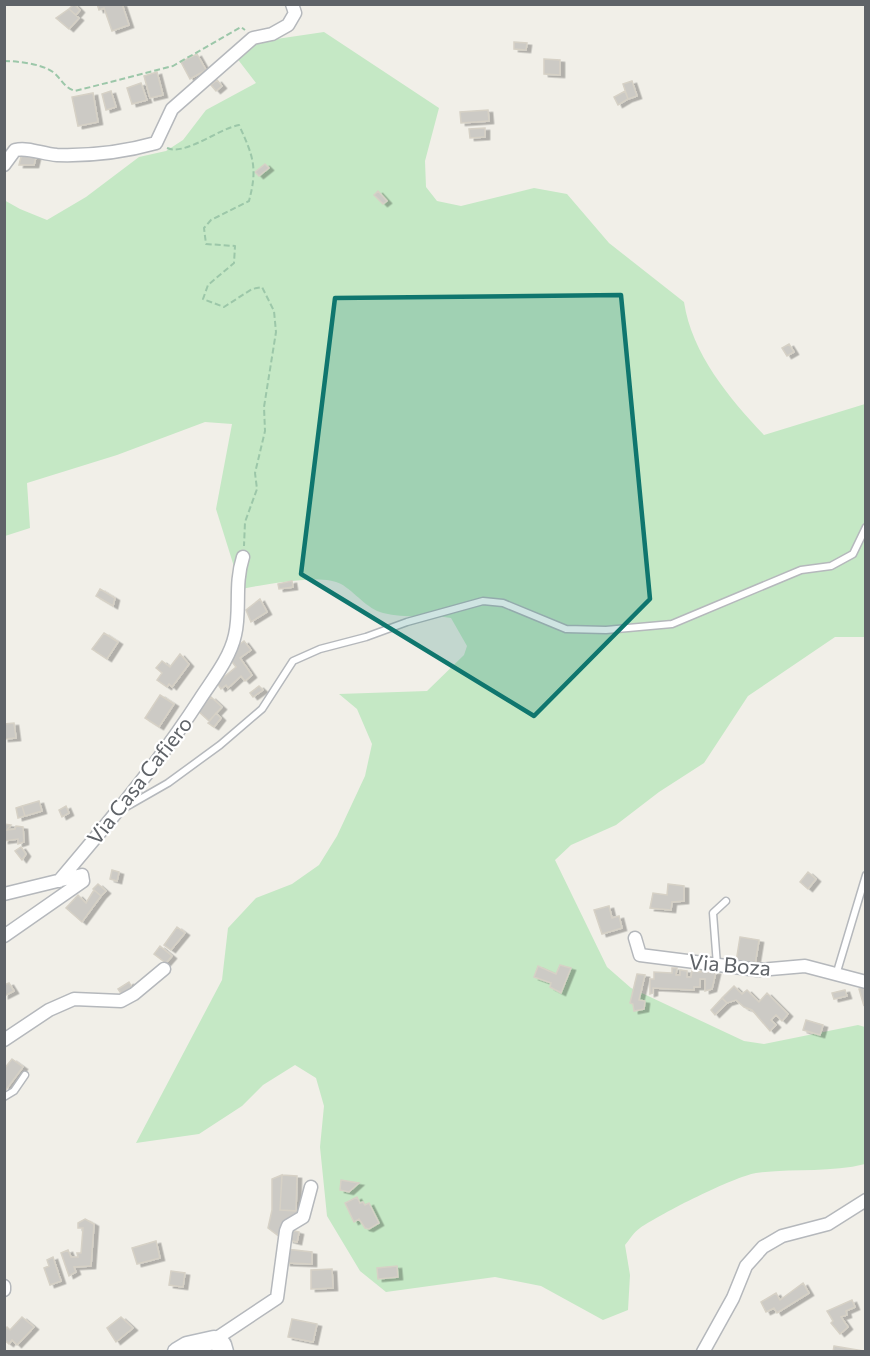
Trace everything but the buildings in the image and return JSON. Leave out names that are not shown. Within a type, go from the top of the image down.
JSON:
[{"type":"street","points":[[4,165],[15,150],[24,148],[57,155],[127,152],[156,143],[172,109],[253,38],[272,34],[288,25],[295,13],[291,4]]},
{"type":"street","name":"Via Casa Cafiero","points":[[59,881],[120,810],[171,744],[227,656],[236,634],[236,592],[243,557]]},
{"type":"street","points":[[4,894],[82,875],[83,881],[4,936]]},
{"type":"street","name":"Via Boza","points":[[635,938],[640,955],[758,970],[805,966],[866,982]]},
{"type":"street","points":[[4,1040],[49,1010],[74,999],[121,1001],[134,994],[164,969]]},
{"type":"street","points":[[177,1352],[187,1346],[219,1346],[277,1298],[285,1231],[288,1226],[303,1217],[311,1187]]},
{"type":"street","points":[[703,1352],[733,1298],[746,1266],[763,1247],[782,1236],[828,1224],[866,1200]]},
{"type":"lane","points":[[120,810],[168,783],[220,745],[262,709],[293,661],[320,649],[366,638],[407,622],[483,601],[503,603],[566,628],[606,630],[672,624],[801,570],[831,566],[853,554],[866,527]]},
{"type":"lane","points":[[836,975],[866,875]]},
{"type":"lane","points":[[717,964],[713,913],[726,901]]},
{"type":"lane","points":[[4,1097],[14,1091],[25,1075]]},
{"type":"path","points":[[4,61],[19,62],[52,71],[65,87],[75,91],[173,66],[241,27],[253,38]]},
{"type":"path","points":[[156,143],[174,151],[238,125],[249,148],[256,177],[249,201],[212,220],[204,228],[206,244],[235,246],[234,263],[208,285],[203,300],[224,307],[252,289],[262,287],[274,311],[276,332],[264,407],[265,431],[255,473],[257,489],[245,522],[243,557]]},
{"type":"highlighted area","points":[[621,295],[650,599],[534,716],[301,574],[335,298]]},
{"type":"green space","points":[[324,32],[439,108],[425,161],[426,187],[437,201],[461,206],[534,188],[567,194],[609,243],[684,302],[695,340],[714,374],[764,435],[865,404],[865,637],[835,637],[748,696],[704,763],[659,792],[616,825],[571,845],[555,860],[607,967],[631,988],[744,1041],[764,1044],[858,1025],[865,1027],[865,1164],[852,1167],[756,1173],[715,1188],[650,1221],[638,1230],[625,1245],[630,1275],[628,1310],[603,1320],[541,1286],[495,1277],[386,1292],[360,1271],[327,1216],[320,1147],[324,1106],[316,1078],[295,1065],[263,1085],[242,1106],[199,1134],[136,1143],[222,980],[228,928],[256,898],[292,884],[319,865],[337,836],[365,776],[372,744],[357,709],[339,694],[427,691],[464,655],[467,646],[451,618],[383,613],[372,608],[346,587],[332,581],[292,581],[241,589],[216,509],[232,424],[205,422],[117,455],[27,483],[30,528],[5,536],[4,200],[47,220],[86,197],[139,157],[166,151],[183,140],[206,110],[256,83],[236,57],[256,42]]}]
